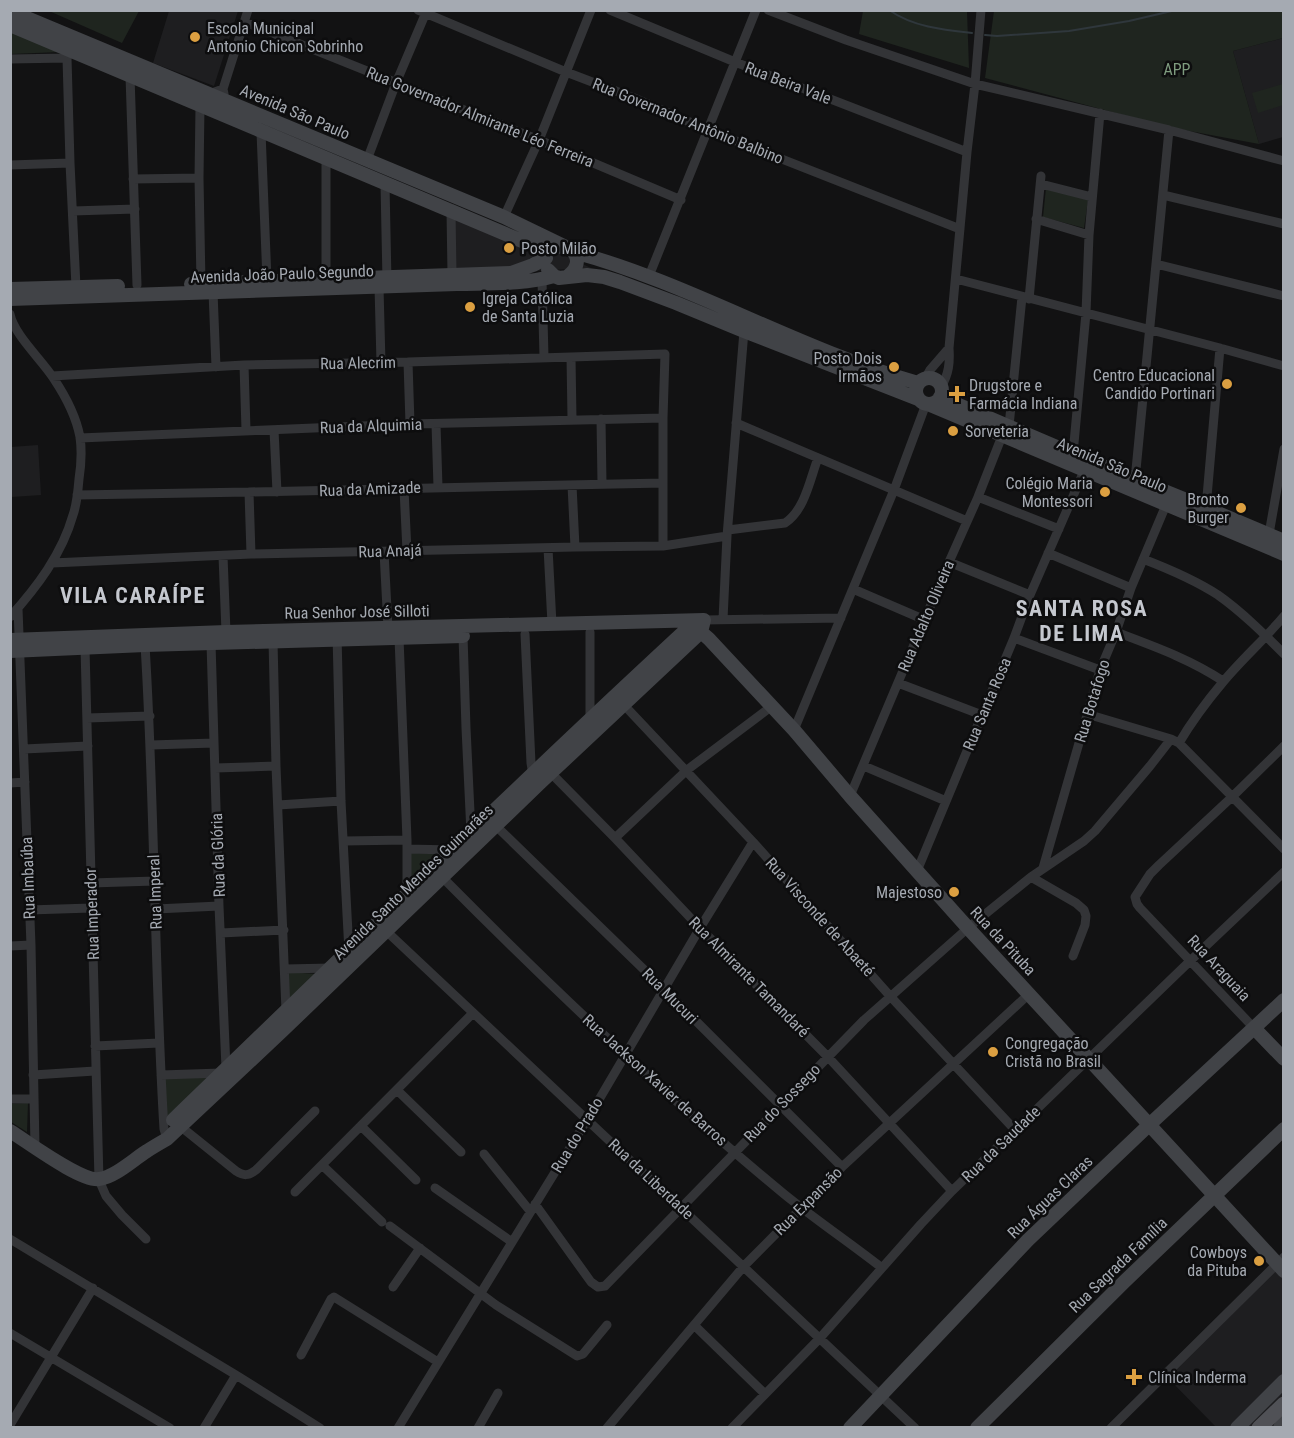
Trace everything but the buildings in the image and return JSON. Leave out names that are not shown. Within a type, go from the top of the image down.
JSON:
[{"type":"main road","points":[[1259,1428],[1284,1404]]},
{"type":"main road","points":[[1267,1428],[1284,1411]]},
{"type":"street","points":[[220,115],[248,10]]},
{"type":"street","points":[[504,217],[591,10]]},
{"type":"street","name":"Rua Beira Vale","points":[[610,10],[735,62],[967,152]]},
{"type":"street","points":[[650,276],[756,10]]},
{"type":"street","points":[[768,10],[846,40],[975,84],[1169,130],[1284,161]]},
{"type":"street","points":[[794,730],[931,398],[945,380],[949,369],[949,348],[981,10]]},
{"type":"street","name":"Avenida São Paulo","points":[[10,11],[209,94],[224,95],[367,160],[504,217],[569,249],[650,276],[830,354],[871,369],[921,381],[934,380],[931,398]]},
{"type":"street","points":[[367,160],[423,12]]},
{"type":"street","name":"Rua Governador Antônio Balbino","points":[[423,12],[708,130],[960,229]]},
{"type":"street","name":"Rua Governador Almirante Léo Ferreira","points":[[244,22],[681,200]]},
{"type":"street","name":"Avenida São Paulo","points":[[10,25],[69,54],[130,76],[534,246],[546,257]]},
{"type":"street","points":[[10,59],[69,54],[70,163],[76,287]]},
{"type":"street","points":[[130,76],[137,285]]},
{"type":"street","points":[[201,284],[200,106],[209,94]]},
{"type":"street","points":[[1073,454],[1086,313],[1089,235],[1100,113]]},
{"type":"street","points":[[1135,480],[1169,130]]},
{"type":"street","points":[[261,132],[267,280]]},
{"type":"street","points":[[326,159],[326,279]]},
{"type":"street","points":[[10,165],[70,163]]},
{"type":"street","points":[[133,179],[199,178]]},
{"type":"street","name":"Rua Adalto Oliveira","points":[[850,796],[1006,431],[1041,180],[1092,197]]},
{"type":"street","points":[[381,363],[385,184]]},
{"type":"street","points":[[1163,195],[1284,224]]},
{"type":"street","points":[[73,211],[135,209]]},
{"type":"street","points":[[451,211],[452,274]]},
{"type":"street","points":[[1036,219],[1089,235]]},
{"type":"street","points":[[544,357],[549,273],[546,268],[546,257],[551,249],[556,247],[569,249],[577,260],[575,270],[568,276]]},
{"type":"street","name":"Avenida João Paulo Segundo","points":[[10,289],[326,279],[384,283],[452,274],[511,273],[533,265],[546,257]]},
{"type":"street","points":[[1156,264],[1284,296]]},
{"type":"street","name":"Avenida São Paulo","points":[[548,278],[587,275],[620,282],[744,331],[931,398],[1006,431],[1084,471],[1284,554]]},
{"type":"street","name":"Avenida João Paulo Segundo","points":[[10,299],[548,278]]},
{"type":"street","points":[[956,279],[1284,366]]},
{"type":"street","points":[[213,292],[216,367]]},
{"type":"street","points":[[10,616],[18,609],[52,563],[63,541],[73,516],[80,471],[80,438],[72,410],[52,376],[20,334],[11,318]]},
{"type":"street","points":[[723,619],[744,331]]},
{"type":"street","points":[[931,398],[916,394],[916,389],[949,348]]},
{"type":"street","points":[[1206,508],[1220,348]]},
{"type":"street","name":"Rua Alecrim","points":[[52,376],[244,365],[664,354],[663,418]]},
{"type":"street","points":[[571,357],[572,419]]},
{"type":"street","points":[[408,362],[410,424]]},
{"type":"street","points":[[244,365],[246,430]]},
{"type":"street","points":[[663,418],[663,546]]},
{"type":"street","name":"Rua da Alquimia","points":[[80,438],[410,424],[663,418]]},
{"type":"street","points":[[601,419],[602,484]]},
{"type":"street","points":[[736,423],[967,521]]},
{"type":"street","points":[[436,424],[438,487]]},
{"type":"street","points":[[274,430],[277,492]]},
{"type":"street","name":"Avenida São Paulo","points":[[1006,431],[1073,454],[1284,541]]},
{"type":"street","points":[[1269,534],[1284,449]]},
{"type":"street","name":"Rua Anajá","points":[[52,563],[251,554],[663,546],[785,523],[798,511],[818,458]]},
{"type":"street","name":"Rua Santa Rosa","points":[[917,871],[1084,471]]},
{"type":"street","name":"Rua da Amizade","points":[[77,495],[663,483]]},
{"type":"street","points":[[572,485],[575,546]]},
{"type":"street","points":[[404,489],[406,550]]},
{"type":"street","points":[[249,492],[251,554]]},
{"type":"street","points":[[978,496],[1059,529]]},
{"type":"street","name":"Rua Botafogo","points":[[1043,868],[1100,670],[1166,505]]},
{"type":"street","points":[[548,548],[552,624]]},
{"type":"street","points":[[384,552],[388,628]]},
{"type":"street","points":[[1048,553],[1131,588]]},
{"type":"street","points":[[223,556],[226,632]]},
{"type":"street","points":[[1143,559],[1182,574],[1208,589],[1241,613],[1284,654]]},
{"type":"street","points":[[949,562],[1030,596]]},
{"type":"street","points":[[853,589],[925,620]]},
{"type":"street","name":"Rua Imbaúba","points":[[18,609],[15,645],[24,749],[31,945],[34,1147]]},
{"type":"street","name":"Rua do Sossego","points":[[533,1208],[591,1282],[598,1287],[605,1286],[864,1020],[968,928],[1031,877],[1095,831],[1150,766],[1193,721],[1223,681],[1284,616]]},
{"type":"street","points":[[697,625],[723,619],[841,618]]},
{"type":"street","name":"Rua Senhor José Silloti","points":[[15,645],[85,648],[273,641],[388,628],[552,624],[697,625]]},
{"type":"street","name":"Rua Senhor José Silloti","points":[[15,645],[226,632],[337,634],[399,638],[590,632],[697,625]]},
{"type":"street","name":"Rua da Pituba","points":[[697,625],[794,730],[968,928],[1214,1195],[1281,1264]]},
{"type":"street","name":"Avenida Santo Mendes Guimarães","points":[[165,1134],[180,1126],[382,927],[407,895],[471,833],[624,705],[697,625]]},
{"type":"street","name":"Avenida Santo Mendes Guimarães","points":[[99,1180],[125,1167],[146,1151],[165,1134],[223,1071],[331,968],[442,877],[495,826],[590,719],[697,625]]},
{"type":"street","points":[[590,632],[590,719]]},
{"type":"street","points":[[1116,632],[1181,657],[1223,681]]},
{"type":"street","points":[[337,634],[349,952]]},
{"type":"street","points":[[525,634],[531,763],[542,773]]},
{"type":"street","points":[[463,636],[471,833]]},
{"type":"street","points":[[399,638],[407,895]]},
{"type":"street","points":[[1014,639],[1100,670]]},
{"type":"street","points":[[273,641],[286,1011]]},
{"type":"street","name":"Rua da Glória","points":[[211,643],[221,933],[223,1071]]},
{"type":"street","name":"Rua Imperal","points":[[145,645],[150,716],[159,1043],[165,1134]]},
{"type":"street","name":"Rua Imperador","points":[[85,648],[99,1180]]},
{"type":"street","points":[[898,683],[982,715]]},
{"type":"street","name":"Rua Visconde de Abaeté","points":[[624,705],[687,770],[890,996],[1015,1130]]},
{"type":"street","points":[[615,838],[687,770],[772,706]]},
{"type":"street","points":[[1087,714],[1175,741],[1284,849]]},
{"type":"street","points":[[87,718],[150,716]]},
{"type":"street","points":[[151,745],[214,743]]},
{"type":"street","points":[[24,749],[88,746]]},
{"type":"street","points":[[1232,796],[1284,746]]},
{"type":"street","points":[[215,768],[276,766]]},
{"type":"street","points":[[864,766],[946,801]]},
{"type":"street","name":"Rua Almirante Tamandaré","points":[[542,773],[615,838],[700,928],[828,1057],[952,1191]]},
{"type":"street","points":[[10,783],[25,782]]},
{"type":"street","name":"Rua Araguaia","points":[[1232,796],[1159,864],[1135,897],[1137,904],[1284,1059]]},
{"type":"street","points":[[278,805],[342,801]]},
{"type":"street","name":"Rua Mucuri","points":[[495,826],[664,989],[842,1167]]},
{"type":"street","points":[[344,842],[407,844],[453,850]]},
{"type":"street","name":"Rua do Prado","points":[[398,1428],[587,1120],[753,842]]},
{"type":"street","name":"Rua da Saudade","points":[[732,1428],[820,1338],[952,1191],[1284,872]]},
{"type":"street","name":"Rua Jackson Xavier de Barros","points":[[442,877],[525,961],[735,1152],[801,1207],[882,1268]]},
{"type":"street","points":[[1031,877],[1084,910],[1085,925],[1073,956]]},
{"type":"street","points":[[91,884],[155,881]]},
{"type":"street","points":[[156,909],[219,906]]},
{"type":"street","points":[[29,910],[92,908]]},
{"type":"street","name":"Rua da Liberdade","points":[[382,927],[915,1428]]},
{"type":"street","points":[[221,933],[284,930]]},
{"type":"street","points":[[10,946],[31,945]]},
{"type":"street","points":[[285,969],[331,968]]},
{"type":"street","name":"Rua Expansão","points":[[607,1428],[744,1266],[801,1207],[1029,994]]},
{"type":"street","name":"Rua Águas Claras","points":[[850,1428],[1028,1240],[1284,1000]]},
{"type":"street","points":[[295,1192],[472,1013]]},
{"type":"street","points":[[95,1046],[159,1043]]},
{"type":"street","points":[[33,1075],[95,1071]]},
{"type":"street","points":[[161,1075],[223,1071]]},
{"type":"street","points":[[398,1090],[461,1152]]},
{"type":"street","points":[[10,1099],[34,1099]]},
{"type":"street","points":[[180,1126],[236,1171],[247,1175],[256,1170],[315,1111]]},
{"type":"street","points":[[361,1126],[416,1180]]},
{"type":"street","name":"Rua Sagrada Família","points":[[977,1428],[1284,1129]]},
{"type":"street","points":[[10,1131],[71,1170],[87,1178],[99,1180],[106,1196],[146,1239]]},
{"type":"street","points":[[484,1154],[533,1208]]},
{"type":"street","points":[[322,1165],[386,1224],[519,1321],[577,1356],[583,1354],[607,1325]]},
{"type":"street","points":[[435,1188],[512,1242]]},
{"type":"street","points":[[10,1239],[320,1428]]},
{"type":"street","points":[[393,1287],[420,1248]]},
{"type":"street","points":[[1111,1428],[1281,1264]]},
{"type":"street","points":[[23,1428],[11,1422],[93,1288]]},
{"type":"street","points":[[301,1355],[334,1297],[438,1362]]},
{"type":"street","points":[[694,1325],[765,1394]]},
{"type":"street","points":[[10,1333],[170,1428]]},
{"type":"street","points":[[204,1428],[236,1375]]},
{"type":"street","points":[[1237,1428],[1284,1381]]},
{"type":"street","points":[[478,1428],[498,1393]]},
{"type":"street","points":[[1280,1428],[1284,1418]]},
{"type":"shaded area","name":"Escola Municipal Antonio Chicon Sobrinho","points":[[169,11],[238,11],[214,86],[153,63]]},
{"type":"shaded area","points":[[1283,38],[1283,137],[1259,144],[1233,51]]},
{"type":"shaded area","points":[[453,204],[591,268],[453,275]]},
{"type":"shaded area","points":[[38,445],[41,495],[11,497],[11,447]]},
{"type":"shaded area","points":[[1283,1262],[1283,1427],[1216,1427],[1161,1371]]},
{"type":"green space","points":[[139,10],[122,43],[49,11]]},
{"type":"green space","points":[[863,11],[967,11],[969,68],[859,34]]},
{"type":"green space","name":"APP","points":[[994,11],[1283,11],[1283,38],[1233,51],[1259,144],[1168,127],[985,78]]},
{"type":"green space","points":[[11,32],[60,52],[11,54]]},
{"type":"green space","points":[[1283,84],[1283,105],[1258,113],[1252,93]]},
{"type":"green space","points":[[1046,188],[1088,200],[1084,228],[1043,217]]},
{"type":"green space","points":[[411,853],[442,854],[411,886]]},
{"type":"green space","points":[[288,972],[317,974],[289,1000]]},
{"type":"green space","points":[[209,1076],[167,1121],[164,1078]]},
{"type":"green space","points":[[28,1103],[27,1132],[11,1122],[10,1104]]},
{"type":"waterway","points":[[889,10],[918,24],[972,33]]},
{"type":"waterway","points":[[985,35],[1069,31],[1176,10]]},
{"type":"place","name":"Escola Municipal Antonio Chicon Sobrinho","points":[[195,37]]},
{"type":"place","name":"Posto Milão","points":[[509,248]]},
{"type":"place","name":"Igreja Católica de Santa Luzia","points":[[470,307]]},
{"type":"place","name":"Posto Dois Irmãos","points":[[894,367]]},
{"type":"place","name":"Centro Educacional Candido Portinari","points":[[1227,384]]},
{"type":"place","name":"Drugstore e Farmácia Indiana","points":[[957,394]]},
{"type":"place","name":"Sorveteria","points":[[953,431]]},
{"type":"place","name":"Colégio Maria Montessori","points":[[1105,492]]},
{"type":"place","name":"Bronto Burger","points":[[1241,508]]},
{"type":"place","name":"Majestoso","points":[[954,892]]},
{"type":"place","name":"Congregação Cristã no Brasil","points":[[993,1052]]},
{"type":"place","name":"Cowboys da Pituba","points":[[1259,1261]]},
{"type":"place","name":"Clínica Inderma","points":[[1134,1377]]},
{"type":"district","name":"VILA CARAÍPE","points":[[133,595]]},
{"type":"district","name":"SANTA ROSA DE LIMA","points":[[1082,620]]}]
